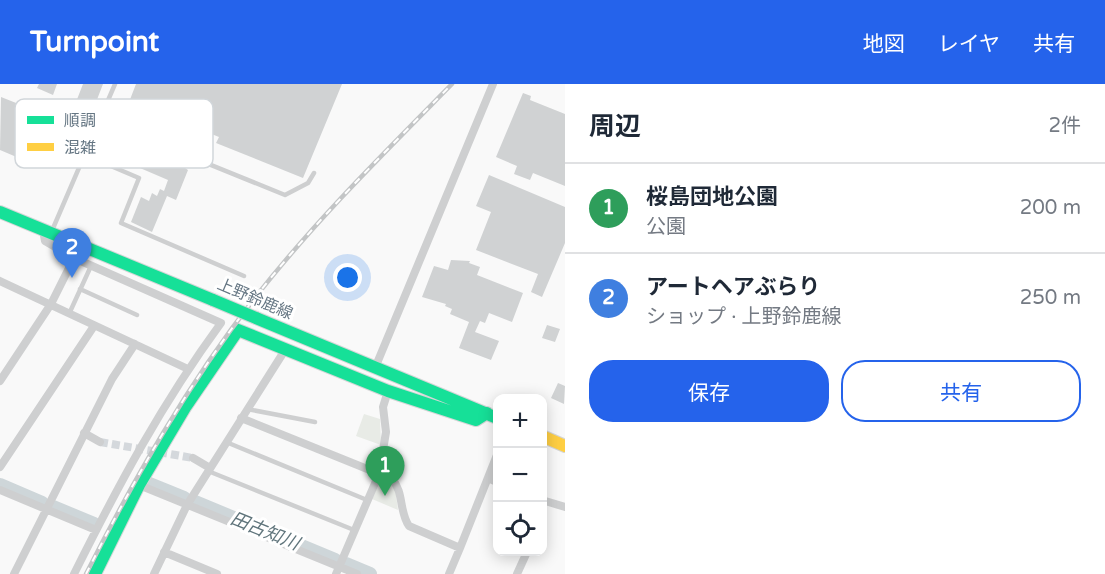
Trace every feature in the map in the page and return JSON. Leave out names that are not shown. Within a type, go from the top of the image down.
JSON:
[{"type":"street","points":[[375,368],[493,84]]},
{"type":"street","name":"上野鈴鹿線","points":[[0,212],[492,415]]},
{"type":"street","points":[[47,232],[45,241],[74,258],[221,323],[145,436],[74,574]]},
{"type":"street","points":[[0,381],[51,304],[74,258]]},
{"type":"street","points":[[1,284],[51,304],[188,369]]},
{"type":"street","points":[[0,467],[94,326]]},
{"type":"street","points":[[95,574],[139,485],[186,406],[238,330],[388,391],[476,420],[492,415]]},
{"type":"street","points":[[14,574],[112,379],[135,344]]},
{"type":"street","points":[[154,574],[187,505],[285,350]]},
{"type":"street","points":[[337,570],[380,474],[386,432],[383,407],[388,391]]},
{"type":"street","points":[[241,418],[392,479],[397,484],[405,520],[409,526],[460,548]]},
{"type":"street","points":[[84,433],[100,442]]},
{"type":"street","points":[[547,438],[565,446]]},
{"type":"street","points":[[193,458],[209,470]]},
{"type":"street","points":[[449,574],[493,468]]},
{"type":"street","points":[[489,478],[493,480]]},
{"type":"street","points":[[139,485],[337,570],[357,574]]},
{"type":"street","points":[[0,490],[96,530]]},
{"type":"street","points":[[547,501],[565,507]]},
{"type":"street","points":[[164,552],[217,574]]},
{"type":"street","points":[[517,574],[524,556]]},
{"type":"lane","points":[[109,99],[115,84]]},
{"type":"lane","points":[[213,166],[285,195],[308,183],[314,172]]},
{"type":"lane","points":[[47,232],[79,168]]},
{"type":"lane","points":[[116,168],[139,178],[121,223],[244,276]]},
{"type":"lane","points":[[69,314],[91,266]]},
{"type":"lane","points":[[80,289],[137,315]]},
{"type":"lane","points":[[247,409],[315,422]]},
{"type":"lane","points":[[226,442],[367,500]]},
{"type":"lane","points":[[209,470],[354,530]]},
{"type":"shaded area","points":[[364,414],[380,419],[381,445],[356,436]]},
{"type":"shaded area","points":[[384,479],[395,487],[398,510],[372,499],[380,482]]},
{"type":"building","points":[[39,84],[57,84],[53,95],[37,88]]},
{"type":"building","points":[[83,84],[103,84],[97,99],[77,99]]},
{"type":"building","points":[[136,84],[342,84],[303,178],[216,143],[219,137],[213,135],[213,99],[130,99]]},
{"type":"building","points":[[523,93],[531,96],[530,100],[565,114],[565,186],[533,173],[530,180],[514,174],[517,166],[496,157]]},
{"type":"building","points":[[1,97],[15,103],[15,156],[0,150]]},
{"type":"building","points":[[140,168],[185,168],[188,170],[176,200],[167,196],[152,232],[131,222],[141,197],[149,201],[152,193],[157,196],[160,189],[164,191],[168,180]]},
{"type":"building","points":[[489,175],[565,207],[565,243],[542,297],[531,292],[538,274],[476,250],[491,212],[476,206]]},
{"type":"building","points":[[451,260],[470,261],[469,263],[480,267],[477,275],[523,293],[512,322],[489,313],[485,323],[480,321],[475,332],[499,341],[491,360],[459,348],[469,322],[450,314],[452,309],[445,306],[446,304],[422,297],[434,266],[448,270]]},
{"type":"building","points":[[547,325],[560,329],[555,342],[542,338]]},
{"type":"building","points":[[558,383],[565,386],[564,404],[551,398]]},
{"type":"waterway","name":"田古知川","points":[[147,483],[184,498]]},
{"type":"waterway","name":"田古知川","points":[[0,485],[42,503]]},
{"type":"waterway","name":"田古知川","points":[[195,502],[335,560]]},
{"type":"waterway","name":"田古知川","points":[[53,507],[94,524]]},
{"type":"waterway","name":"田古知川","points":[[346,564],[370,574]]},
{"type":"tunnel","points":[[100,442],[193,458]]},
{"type":"railway","points":[[86,574],[164,432],[230,331],[277,270],[325,215],[452,84]]},
{"type":"traffic: fast","points":[[0,212],[213,300]]},
{"type":"traffic: fast","points":[[213,300],[256,318]]},
{"type":"traffic: fast","points":[[256,318],[493,416]]},
{"type":"traffic: fast","points":[[95,574],[139,485],[186,406],[238,330],[388,391],[476,420],[487,413]]},
{"type":"traffic: slow","points":[[547,438],[565,446]]},
{"type":"place","name":"アートヘアぶらり","points":[[72,278]]},
{"type":"place","name":"桜島団地公園","points":[[385,496]]}]
